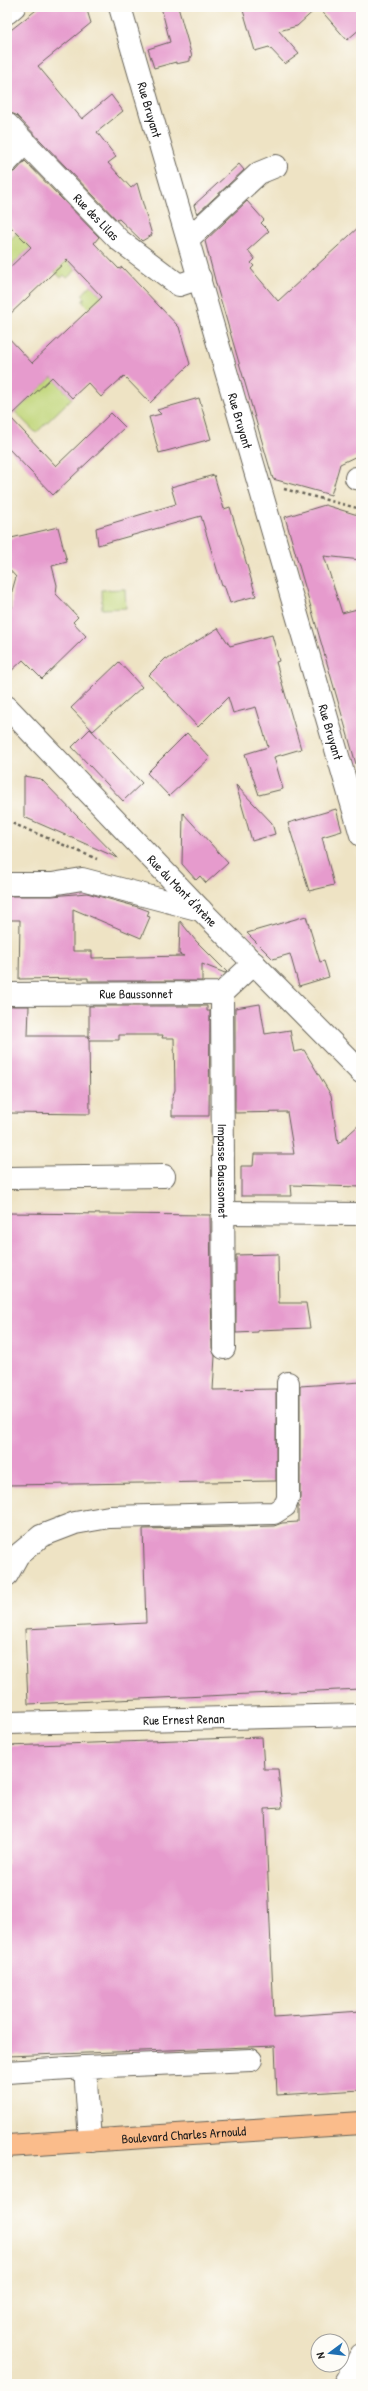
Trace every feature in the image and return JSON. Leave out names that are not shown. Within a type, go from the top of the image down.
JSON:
[{"type":"main road","name":"Boulevard Charles Arnould","points":[[7,2146],[361,2123]]},
{"type":"street","points":[[7,13],[14,7]]},
{"type":"street","name":"Rue Bruyant","points":[[120,7],[361,835]]},
{"type":"street","name":"Rue des Lilas","points":[[7,124],[119,240],[179,285],[200,278]]},
{"type":"street","points":[[7,162],[25,143]]},
{"type":"street","points":[[188,239],[260,173],[276,166]]},
{"type":"street","name":"Rue du Mont d'Arène","points":[[7,707],[201,910],[361,1072]]},
{"type":"street","points":[[7,884],[52,884],[82,878],[201,910]]},
{"type":"street","points":[[222,993],[254,964]]},
{"type":"street","name":"Rue Baussonnet","points":[[7,994],[222,993]]},
{"type":"street","name":"Impasse Baussonnet","points":[[222,993],[224,1348]]},
{"type":"street","points":[[7,1178],[164,1176]]},
{"type":"street","points":[[223,1213],[361,1214]]},
{"type":"street","points":[[7,1575],[18,1555],[40,1536],[75,1523],[109,1517],[274,1513],[285,1506],[288,1498],[288,1383]]},
{"type":"street","name":"Rue Ernest Renan","points":[[7,1723],[361,1715]]},
{"type":"street","points":[[7,2072],[251,2060]]},
{"type":"street","points":[[85,2068],[90,2141]]},
{"type":"street","points":[[344,2384],[361,2355]]},
{"type":"path","points":[[258,482],[361,509]]},
{"type":"path","points":[[7,821],[99,860]]},
{"type":"green space","points":[[29,221],[76,270],[67,278],[64,275],[61,278],[31,247],[7,270],[7,243]]},
{"type":"green space","points":[[91,285],[105,300],[126,347],[82,301],[85,298],[82,295]]},
{"type":"green space","points":[[52,377],[72,398],[36,433],[15,412]]},
{"type":"green space","points":[[125,589],[126,608],[102,609],[101,590]]},
{"type":"building","points":[[40,7],[86,7],[91,23],[38,66],[82,119],[111,95],[123,111],[97,132],[116,157],[108,163],[131,188],[137,183],[152,235],[142,241],[119,219],[117,220],[16,115],[7,112],[7,33]]},
{"type":"building","points":[[161,7],[178,7],[192,57],[190,58],[190,61],[176,64],[176,62],[154,68],[148,49],[170,42]]},
{"type":"building","points":[[242,7],[318,7],[297,26],[279,31],[299,54],[285,64],[269,47],[255,51]]},
{"type":"building","points":[[318,7],[361,7],[361,28],[347,40]]},
{"type":"building","points":[[25,161],[99,237],[94,243],[119,269],[122,267],[179,327],[190,364],[150,403],[124,376],[101,397],[88,383],[72,398],[52,377],[10,417],[56,466],[111,413],[125,427],[53,495],[7,447],[7,336],[32,363],[102,297],[67,260],[7,317],[7,270],[31,247],[7,223],[7,174],[16,171]]},
{"type":"building","points":[[239,164],[244,170],[197,214],[194,205]]},
{"type":"building","points":[[247,201],[264,220],[261,223],[269,231],[248,250],[255,259],[251,263],[254,266],[251,269],[278,301],[361,225],[361,454],[340,464],[331,495],[273,479],[216,284],[205,241]]},
{"type":"building","points":[[199,398],[211,439],[159,453],[149,417],[161,414],[157,410]]},
{"type":"building","points":[[214,475],[224,509],[230,507],[256,596],[230,603],[224,585],[222,586],[201,516],[98,545],[96,528],[176,504],[171,487]]},
{"type":"building","points":[[325,505],[361,516],[361,560],[324,556],[342,613],[361,608],[361,763],[356,764],[285,517]]},
{"type":"building","points":[[58,527],[67,562],[52,566],[57,585],[56,594],[78,617],[73,622],[86,636],[42,679],[23,660],[7,675],[7,613],[12,608],[12,591],[16,577],[7,567],[7,539]]},
{"type":"building","points":[[218,628],[230,646],[272,635],[279,661],[276,662],[301,749],[274,757],[283,789],[259,795],[245,754],[268,747],[256,707],[233,713],[228,697],[198,727],[149,675],[166,658],[168,659]]},
{"type":"building","points":[[119,662],[142,687],[93,731],[71,708]]},
{"type":"building","points":[[90,729],[142,783],[123,801],[72,747]]},
{"type":"building","points":[[187,733],[210,758],[169,796],[147,773]]},
{"type":"building","points":[[24,776],[41,779],[118,858],[24,817]]},
{"type":"building","points":[[236,785],[272,823],[275,834],[252,841]]},
{"type":"building","points":[[336,809],[342,831],[322,837],[334,885],[309,891],[288,823]]},
{"type":"building","points":[[183,813],[228,863],[206,883],[200,876],[196,880],[182,864]]},
{"type":"building","points":[[87,893],[149,911],[147,916],[150,917],[141,938],[73,909],[73,951],[92,951],[92,958],[184,956],[179,954],[180,921],[196,941],[227,972],[225,973],[202,964],[202,981],[88,981],[88,978],[19,979],[20,920],[7,920],[7,896],[52,896]]},
{"type":"building","points":[[306,916],[320,962],[324,961],[329,977],[299,986],[290,954],[273,959],[247,933]]},
{"type":"building","points":[[260,1004],[265,1034],[290,1030],[294,1052],[304,1050],[331,1095],[338,1144],[361,1123],[361,1187],[291,1185],[292,1196],[241,1196],[241,1166],[253,1166],[254,1154],[294,1154],[287,1112],[235,1113],[235,1008]]},
{"type":"building","points":[[7,1006],[29,1006],[28,1036],[89,1036],[90,1114],[7,1113]]},
{"type":"building","points":[[89,1006],[207,1006],[207,1011],[210,1011],[209,1116],[172,1116],[172,1098],[175,1090],[174,1038],[162,1038],[163,1035],[119,1035],[119,1040],[89,1040]]},
{"type":"building","points":[[7,1213],[210,1215],[212,1348],[215,1356],[213,1390],[276,1389],[276,1481],[7,1485]]},
{"type":"building","points":[[278,1254],[279,1303],[306,1303],[310,1328],[258,1330],[258,1332],[236,1333],[236,1255]]},
{"type":"building","points":[[361,1382],[361,1689],[28,1704],[25,1629],[146,1623],[143,1529],[274,1526],[282,1523],[298,1522],[298,1507],[300,1498],[300,1386]]},
{"type":"building","points":[[262,1737],[264,1769],[278,1769],[282,1808],[265,1809],[274,2017],[361,2011],[361,2090],[277,2095],[275,2046],[7,2056],[7,1746]]}]
